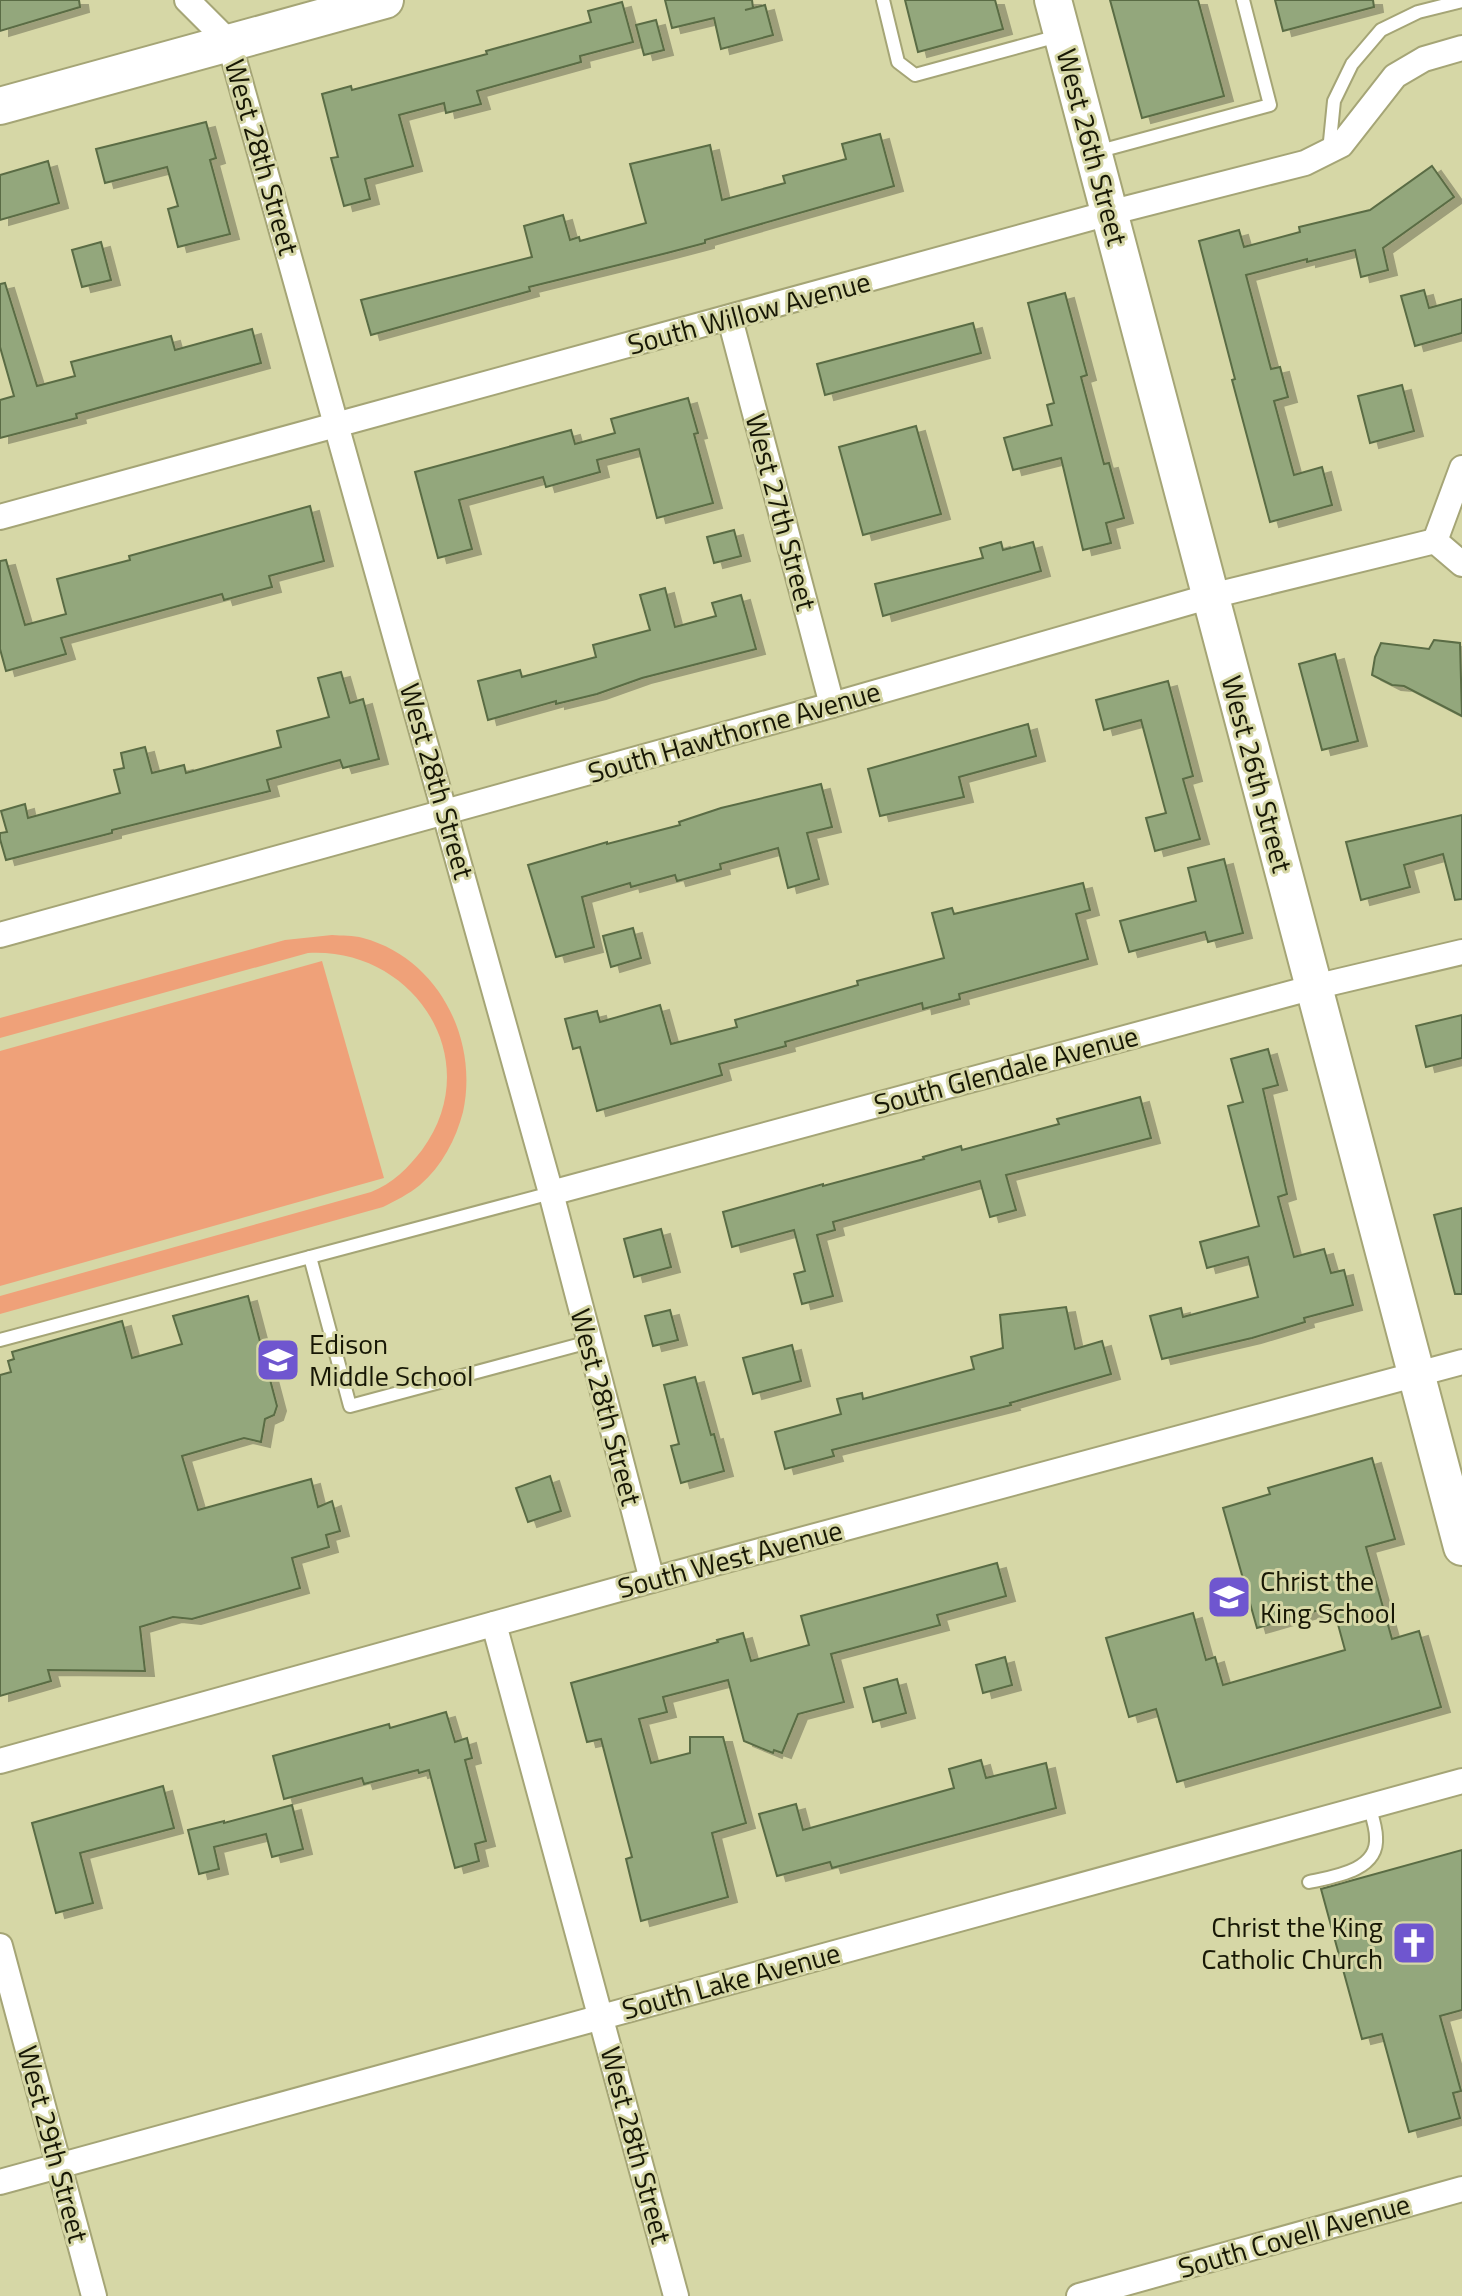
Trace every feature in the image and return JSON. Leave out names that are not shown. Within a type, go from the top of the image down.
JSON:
[{"type":"main road","points":[[0,106],[385,0]]},
{"type":"main road","name":"West 26th Street","points":[[1053,0],[1462,1547]]},
{"type":"street","name":"West 28th Street","points":[[187,0],[229,42],[551,1193],[652,1580]]},
{"type":"street","name":"South Willow Avenue","points":[[0,517],[1109,213],[1305,163],[1341,145],[1395,76],[1424,59],[1462,48]]},
{"type":"street","name":"West 27th Street","points":[[730,319],[832,705]]},
{"type":"street","points":[[1462,468],[1435,541],[1462,564]]},
{"type":"street","name":"South Hawthorne Avenue","points":[[0,935],[832,705],[1211,596],[1435,541]]},
{"type":"street","name":"South Glendale Avenue","points":[[551,1193],[1314,987],[1462,952]]},
{"type":"street","name":"South West Avenue","points":[[0,1761],[652,1580],[1462,1362]]},
{"type":"street","name":"West 28th Street","points":[[494,1624],[676,2296]]},
{"type":"street","name":"South Lake Avenue","points":[[0,2182],[1462,1781]]},
{"type":"street","name":"West 29th Street","points":[[0,1946],[94,2296]]},
{"type":"street","name":"South Covell Avenue","points":[[1079,2296],[1462,2189]]},
{"type":"lane","points":[[883,0],[898,62],[915,75],[1062,35]]},
{"type":"lane","points":[[1093,152],[1270,105],[1243,0]]},
{"type":"lane","points":[[1329,151],[1334,101],[1352,64],[1381,30],[1418,12],[1462,1]]},
{"type":"lane","points":[[0,1340],[551,1193]]},
{"type":"lane","points":[[310,1257],[350,1406],[589,1342]]},
{"type":"lane","points":[[1309,1882],[1350,1872],[1370,1857],[1377,1840],[1369,1806]]},
{"type":"shaded area","points":[[332,935],[363,938],[389,948],[413,963],[447,1005],[458,1030],[465,1057],[463,1112],[452,1142],[428,1178],[383,1207],[0,1314],[0,1296],[371,1192],[393,1180],[412,1163],[440,1115],[447,1080],[443,1047],[430,1016],[408,989],[380,969],[346,956],[308,953],[0,1038],[0,1018],[285,940]]},
{"type":"shaded area","points":[[322,961],[384,1178],[0,1286],[0,1051]]},
{"type":"building","points":[[0,0],[79,0],[80,7],[0,31]]},
{"type":"building","points":[[665,0],[752,0],[753,8],[765,5],[773,35],[721,49],[714,18],[672,28]]},
{"type":"building","points":[[905,0],[995,0],[1003,29],[918,52]]},
{"type":"building","points":[[1110,0],[1198,0],[1224,96],[1142,118]]},
{"type":"building","points":[[1275,0],[1373,0],[1374,7],[1283,31]]},
{"type":"building","points":[[622,2],[633,42],[580,56],[581,62],[477,91],[481,104],[446,113],[444,103],[399,115],[413,166],[365,179],[370,199],[344,206],[331,158],[338,157],[322,94],[351,86],[352,90],[487,54],[486,51],[591,22],[588,11]]},
{"type":"building","points":[[656,20],[664,50],[644,55],[636,25]]},
{"type":"building","points":[[206,122],[216,158],[210,160],[230,234],[178,247],[168,209],[178,206],[167,167],[105,183],[96,149]]},
{"type":"building","points":[[880,134],[894,186],[705,240],[705,243],[529,287],[530,291],[371,335],[361,300],[532,257],[524,226],[563,215],[570,240],[579,237],[580,241],[646,223],[630,164],[710,145],[722,200],[785,183],[783,176],[846,159],[842,144]]},
{"type":"building","points":[[48,161],[59,203],[0,220],[0,175]]},
{"type":"building","points":[[1432,166],[1454,197],[1383,248],[1388,270],[1361,277],[1355,250],[1246,275],[1271,369],[1280,367],[1288,397],[1274,401],[1294,475],[1322,467],[1332,505],[1270,522],[1199,241],[1239,230],[1244,247],[1300,232],[1299,227],[1370,210]]},
{"type":"building","points":[[101,242],[111,280],[82,287],[72,250]]},
{"type":"building","points":[[5,283],[37,386],[75,376],[71,362],[171,336],[175,350],[252,329],[261,363],[0,438],[0,400],[14,396],[0,347],[0,284]]},
{"type":"building","points":[[1424,290],[1429,308],[1462,299],[1462,333],[1415,346],[1401,296]]},
{"type":"building","points":[[1065,293],[1087,375],[1081,377],[1104,464],[1109,463],[1124,518],[1106,523],[1111,543],[1083,550],[1061,458],[1013,470],[1004,438],[1052,425],[1047,405],[1054,403],[1028,303]]},
{"type":"building","points":[[973,323],[981,353],[825,395],[817,364]]},
{"type":"building","points":[[1402,385],[1414,431],[1370,443],[1358,396]]},
{"type":"building","points":[[688,398],[698,433],[694,434],[713,503],[657,518],[639,449],[597,460],[600,472],[546,487],[543,477],[459,500],[472,549],[438,558],[415,472],[571,430],[575,444],[615,433],[611,419]]},
{"type":"building","points":[[916,426],[941,514],[863,535],[839,447]]},
{"type":"building","points":[[310,506],[324,561],[269,576],[272,587],[224,600],[222,594],[61,638],[66,654],[6,671],[0,649],[0,561],[6,560],[25,625],[66,614],[57,579]]},
{"type":"building","points":[[734,530],[741,556],[714,563],[707,537]]},
{"type":"building","points":[[1001,542],[1003,550],[1033,542],[1041,571],[883,616],[875,584],[983,558],[980,548]]},
{"type":"building","points":[[665,588],[675,627],[716,616],[712,603],[741,595],[756,649],[642,678],[597,694],[556,704],[556,701],[488,720],[478,681],[520,670],[522,677],[596,657],[593,645],[650,630],[640,595]]},
{"type":"building","points":[[1434,640],[1460,643],[1462,716],[1404,686],[1392,685],[1372,675],[1381,643],[1429,649]]},
{"type":"building","points":[[1335,654],[1358,741],[1322,750],[1299,664]]},
{"type":"building","points":[[341,672],[350,703],[363,699],[379,759],[343,768],[340,760],[267,780],[270,791],[6,860],[0,833],[7,832],[1,811],[25,804],[28,818],[120,793],[114,770],[124,768],[121,753],[145,747],[152,773],[184,765],[186,773],[281,747],[277,731],[329,717],[318,678]]},
{"type":"building","points":[[1168,681],[1193,776],[1183,779],[1200,839],[1155,851],[1146,818],[1166,813],[1141,720],[1104,730],[1096,700]]},
{"type":"building","points":[[1028,724],[1036,756],[959,777],[964,797],[880,816],[868,769]]},
{"type":"building","points":[[821,784],[832,827],[807,833],[819,879],[788,888],[778,848],[720,864],[721,869],[677,881],[675,875],[631,887],[630,883],[582,897],[594,947],[556,957],[528,865],[680,825],[679,822],[721,808]]},
{"type":"building","points":[[1462,815],[1462,899],[1455,900],[1443,854],[1404,865],[1410,887],[1361,900],[1346,842]]},
{"type":"building","points":[[1224,859],[1243,933],[1208,942],[1205,932],[1129,952],[1120,921],[1196,901],[1188,868]]},
{"type":"building","points":[[1083,883],[1090,910],[1076,914],[1088,959],[959,994],[960,999],[923,1009],[922,1003],[785,1042],[786,1046],[719,1064],[722,1075],[597,1111],[580,1047],[573,1049],[565,1019],[597,1011],[600,1022],[660,1005],[671,1044],[737,1027],[735,1020],[858,985],[857,981],[944,958],[932,913],[952,908],[954,914]]},
{"type":"building","points":[[633,928],[641,958],[611,967],[603,936]]},
{"type":"building","points":[[1462,1015],[1462,1058],[1426,1067],[1416,1026]]},
{"type":"building","points":[[1268,1049],[1278,1085],[1263,1089],[1287,1194],[1278,1197],[1294,1257],[1324,1249],[1331,1273],[1344,1270],[1353,1305],[1304,1318],[1305,1322],[1252,1338],[1162,1359],[1150,1316],[1181,1308],[1183,1317],[1258,1297],[1248,1257],[1207,1268],[1200,1242],[1259,1226],[1228,1106],[1243,1102],[1231,1059]]},
{"type":"building","points":[[1140,1097],[1151,1138],[1006,1175],[1016,1210],[990,1217],[980,1181],[833,1222],[835,1230],[817,1235],[833,1296],[802,1304],[794,1274],[805,1271],[794,1230],[732,1247],[723,1212],[924,1159],[961,1146],[962,1150],[1059,1124],[1057,1119]]},
{"type":"building","points":[[1462,1208],[1462,1294],[1455,1294],[1434,1215]]},
{"type":"building","points":[[661,1229],[671,1267],[634,1277],[624,1239]]},
{"type":"building","points":[[248,1296],[277,1406],[274,1415],[265,1419],[261,1442],[244,1438],[182,1456],[198,1510],[311,1479],[318,1507],[332,1501],[340,1531],[326,1535],[329,1547],[292,1558],[300,1588],[192,1619],[173,1617],[140,1627],[145,1671],[48,1670],[51,1681],[0,1696],[0,1375],[11,1372],[8,1361],[14,1359],[12,1352],[122,1321],[132,1358],[182,1344],[173,1316]]},
{"type":"building","points":[[1066,1307],[1075,1349],[1102,1341],[1111,1374],[1011,1405],[832,1450],[834,1456],[785,1469],[775,1432],[841,1414],[837,1399],[862,1393],[863,1399],[974,1369],[971,1357],[1003,1348],[1000,1315]]},
{"type":"building","points":[[670,1310],[678,1340],[653,1346],[645,1316]]},
{"type":"building","points":[[792,1345],[801,1381],[753,1394],[743,1358]]},
{"type":"building","points":[[695,1377],[724,1471],[681,1483],[671,1446],[679,1444],[664,1385]]},
{"type":"building","points":[[1372,1458],[1395,1539],[1366,1547],[1392,1639],[1419,1631],[1441,1707],[1177,1782],[1156,1709],[1129,1717],[1106,1638],[1193,1613],[1206,1660],[1215,1657],[1223,1685],[1345,1650],[1333,1606],[1257,1628],[1223,1508],[1270,1494],[1268,1488]]},
{"type":"building","points":[[550,1476],[561,1511],[528,1522],[516,1488]]},
{"type":"building","points":[[997,1563],[1006,1596],[937,1615],[940,1625],[831,1654],[844,1702],[798,1714],[782,1753],[774,1750],[773,1753],[744,1741],[728,1680],[663,1697],[667,1712],[639,1719],[651,1763],[690,1753],[690,1737],[723,1737],[746,1823],[712,1833],[728,1897],[641,1921],[626,1859],[632,1857],[601,1739],[587,1742],[571,1683],[743,1633],[751,1661],[809,1645],[801,1616]]},
{"type":"building","points":[[1005,1657],[1012,1685],[983,1693],[976,1665]]},
{"type":"building","points":[[897,1679],[906,1713],[873,1722],[864,1688]]},
{"type":"building","points":[[446,1712],[455,1742],[467,1738],[472,1758],[465,1760],[486,1841],[475,1844],[479,1861],[455,1868],[429,1770],[364,1784],[362,1778],[284,1799],[273,1756],[389,1724],[390,1728]]},
{"type":"building","points":[[981,1760],[986,1778],[1046,1763],[1056,1808],[832,1868],[830,1862],[777,1876],[759,1814],[796,1804],[803,1830],[954,1788],[949,1769]]},
{"type":"building","points":[[163,1786],[174,1828],[80,1853],[93,1903],[56,1913],[32,1823]]},
{"type":"building","points":[[292,1805],[303,1849],[272,1857],[266,1834],[214,1847],[219,1869],[199,1874],[188,1830]]},
{"type":"building","points":[[1462,1850],[1462,2010],[1440,2016],[1461,2091],[1453,2093],[1460,2118],[1409,2132],[1382,2034],[1362,2039],[1321,1889]]},
{"type":"place","name":"Edison Middle School","points":[[278,1360]]},
{"type":"place","name":"Christ the King School","points":[[1229,1597]]},
{"type":"place","name":"Christ the King Catholic Church","points":[[1414,1943]]}]
